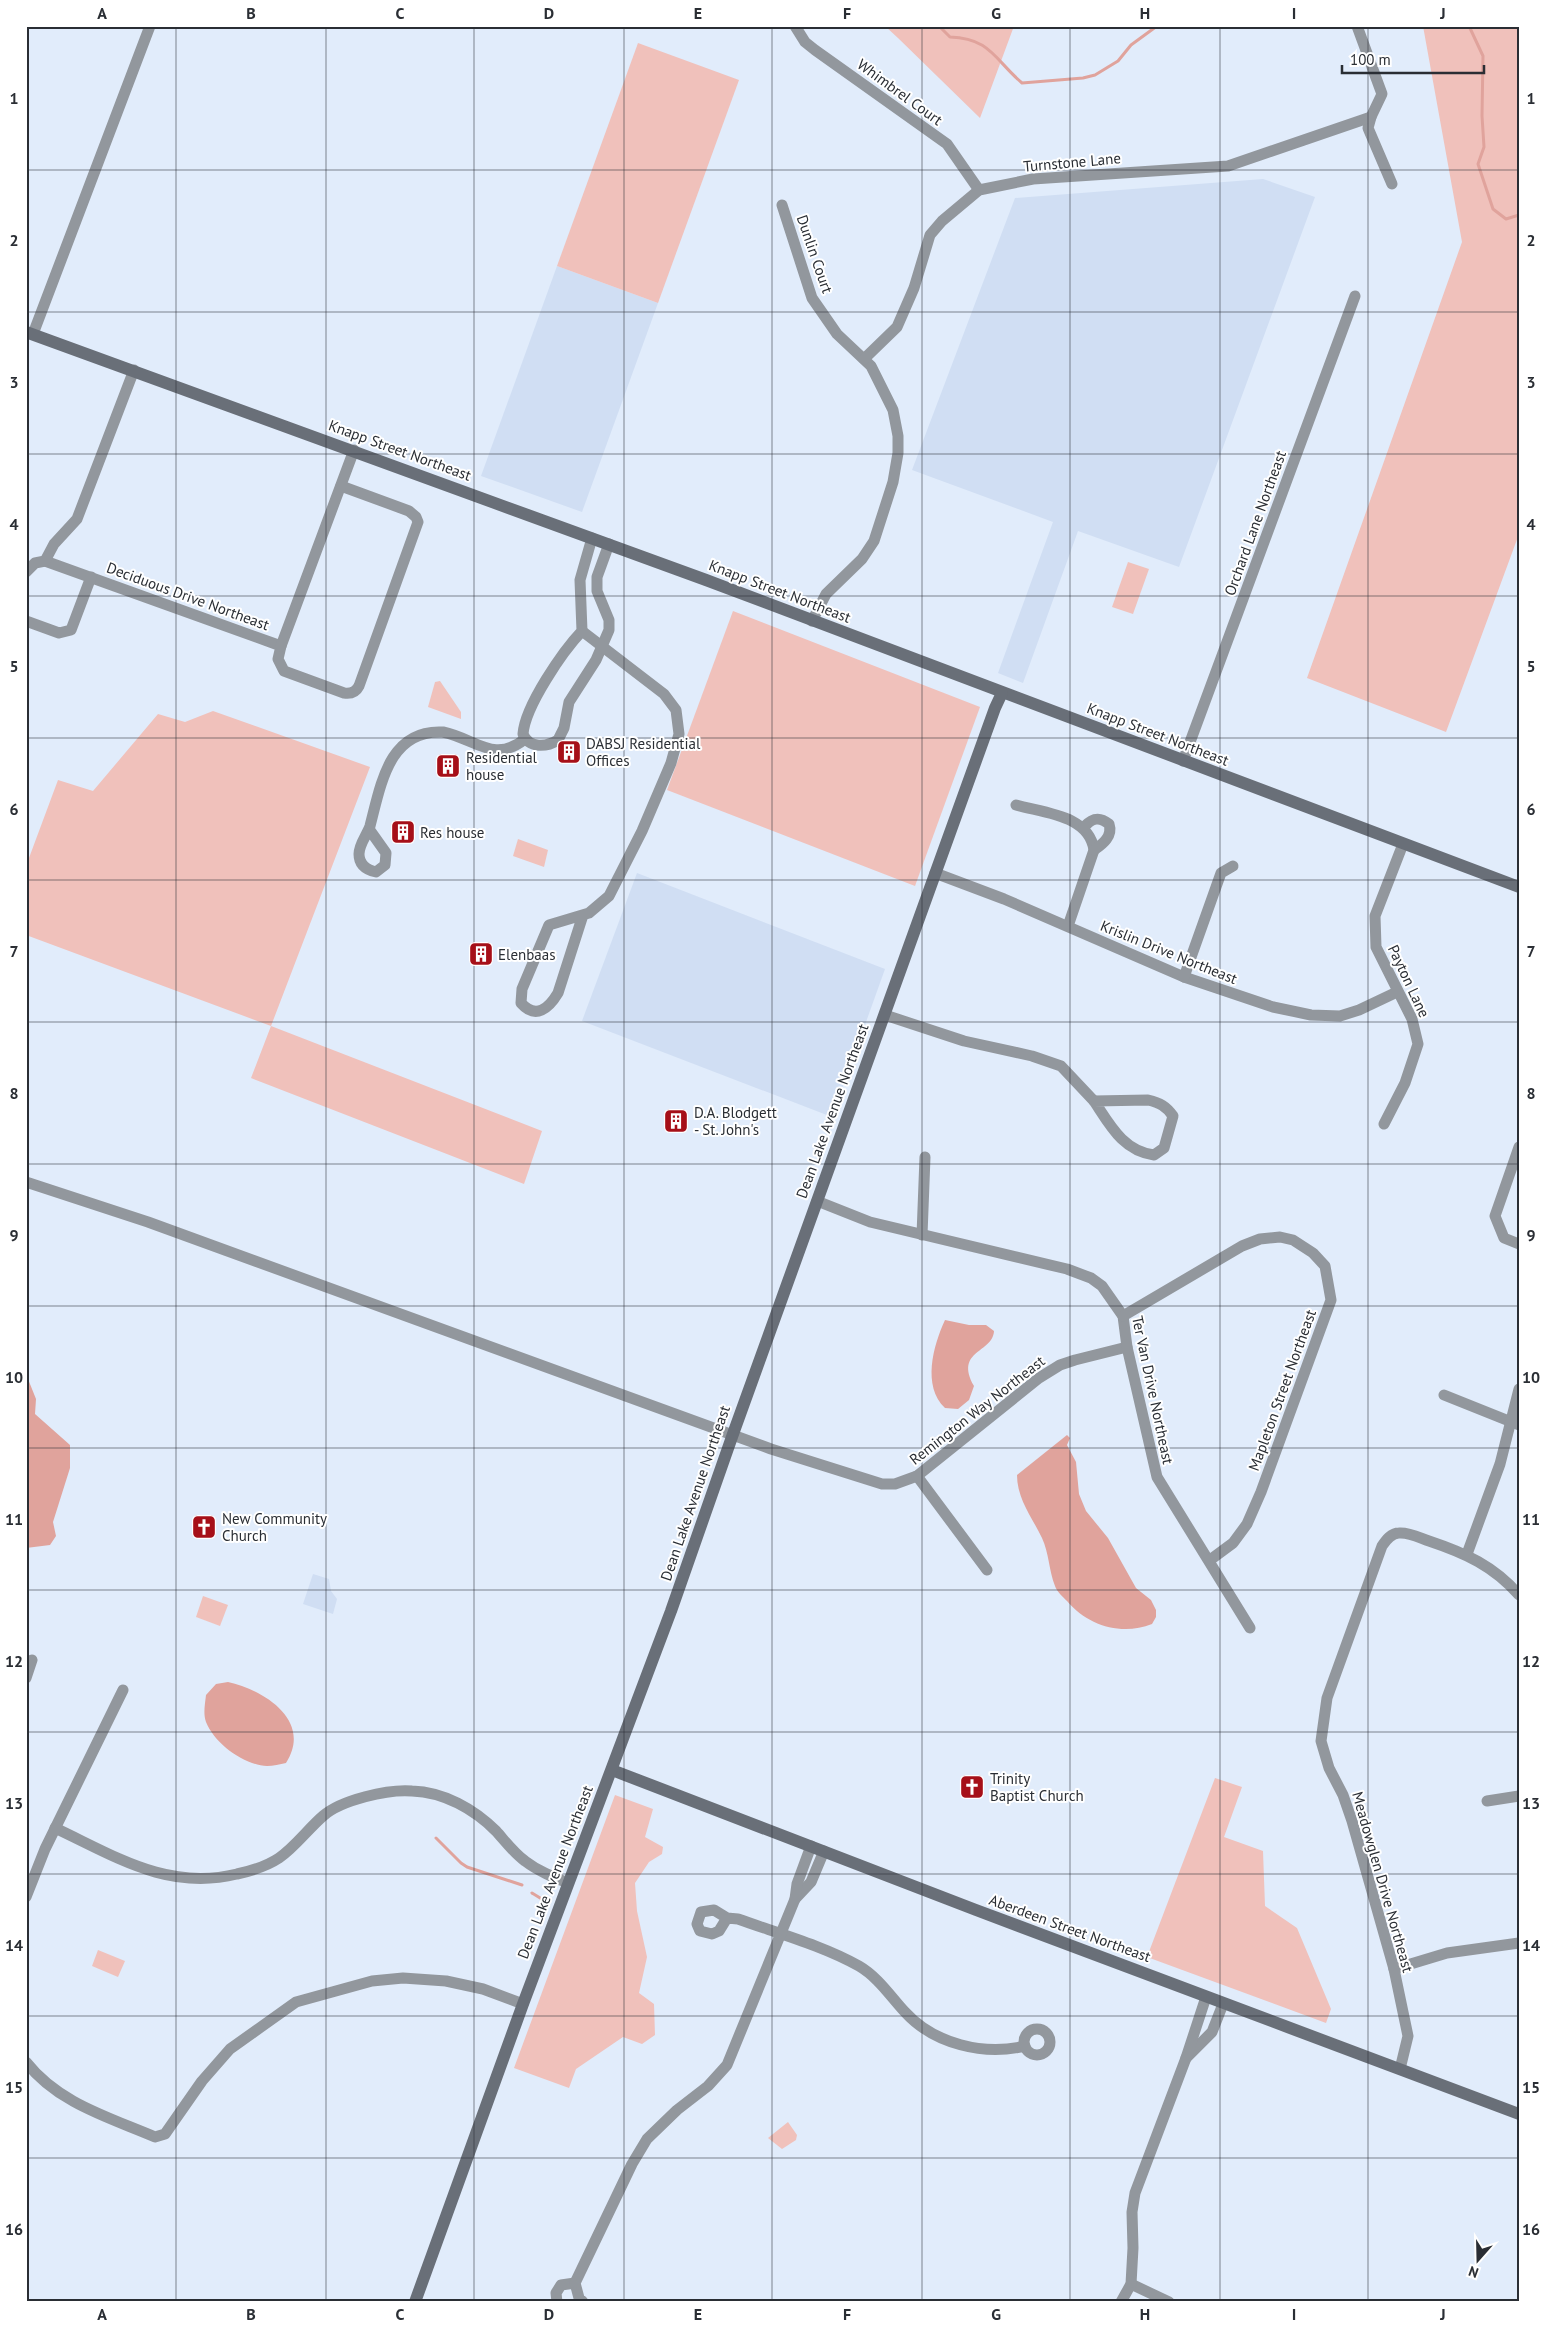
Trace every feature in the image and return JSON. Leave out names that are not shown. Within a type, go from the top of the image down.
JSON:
[{"type":"main road","name":"Knapp Street Northeast","points":[[29,333],[609,544],[1519,887]]},
{"type":"main road","name":"Dean Lake Avenue Northeast","points":[[415,2302],[523,2004],[671,1611],[732,1434],[1002,693]]},
{"type":"main road","name":"Aberdeen Street Northeast","points":[[612,1770],[1223,2004],[1519,2114]]},
{"type":"street","points":[[29,333],[150,26]]},
{"type":"street","name":"Whimbrel Court","points":[[796,26],[805,42],[947,144],[979,190]]},
{"type":"street","points":[[1357,26],[1382,94],[1368,128],[1392,184]]},
{"type":"street","name":"Turnstone Lane","points":[[864,360],[897,327],[914,288],[930,235],[942,221],[979,190],[1034,179],[1228,166],[1371,117]]},
{"type":"street","name":"Dunlin Court","points":[[782,205],[812,298],[837,334],[871,366],[893,410],[898,436],[898,453],[893,482],[874,541],[862,559],[826,594],[812,621]]},
{"type":"street","name":"Orchard Lane Northeast","points":[[1183,761],[1355,296]]},
{"type":"street","points":[[26,572],[35,563],[45,561],[54,544],[77,519],[134,370]]},
{"type":"street","points":[[281,646],[354,450]]},
{"type":"street","name":"Deciduous Drive Northeast","points":[[45,561],[281,646],[278,659],[284,671],[344,693],[353,692],[358,688],[418,522],[410,511],[341,486]]},
{"type":"street","points":[[592,538],[580,580],[582,631],[544,683],[525,722],[523,734],[525,739],[542,746],[558,740],[564,728],[569,702],[596,660],[610,625],[597,591],[597,577],[609,544]]},
{"type":"street","points":[[26,621],[62,634],[71,630],[90,577]]},
{"type":"street","points":[[582,631],[664,694],[676,710],[679,734],[671,763],[642,831],[609,896],[583,915],[549,925],[522,989],[521,1003],[526,1009],[534,1012],[546,1010],[558,993],[583,915]]},
{"type":"street","points":[[369,829],[378,791],[394,756],[405,742],[414,736],[434,731],[443,732],[503,751],[509,750],[525,739]]},
{"type":"street","points":[[1016,805],[1072,821],[1084,827],[1093,841],[1094,850],[1068,926]]},
{"type":"street","points":[[1084,827],[1095,819],[1101,819],[1109,824],[1108,837],[1103,844],[1094,850]]},
{"type":"street","name":"Payton Lane","points":[[1384,1124],[1408,1074],[1418,1044],[1412,1019],[1376,947],[1375,916],[1403,844]]},
{"type":"street","points":[[1184,977],[1221,873],[1233,866]]},
{"type":"street","name":"Krislin Drive Northeast","points":[[936,873],[1068,926],[1184,977],[1273,1007],[1327,1017],[1359,1010],[1397,992]]},
{"type":"street","points":[[884,1015],[964,1040],[1032,1056],[1061,1066],[1094,1101],[1125,1144],[1140,1153],[1154,1155],[1164,1148],[1172,1116],[1168,1108],[1160,1103],[1148,1100],[1094,1101]]},
{"type":"street","points":[[1519,1147],[1495,1216],[1504,1238],[1519,1244]]},
{"type":"street","points":[[922,1235],[925,1157]]},
{"type":"street","name":"Remington Way Northeast","points":[[26,1182],[148,1222],[780,1452],[882,1484],[895,1484],[917,1476],[1046,1373],[1075,1360],[1127,1347]]},
{"type":"street","name":"Ter Van Drive Northeast","points":[[817,1201],[870,1222],[1068,1269],[1091,1278],[1102,1286],[1122,1316],[1127,1347],[1156,1477],[1210,1560],[1250,1628]]},
{"type":"street","name":"Mapleton Street Northeast","points":[[1122,1316],[1242,1246],[1260,1239],[1280,1237],[1293,1240],[1313,1253],[1325,1266],[1331,1300],[1247,1524],[1233,1543],[1210,1560]]},
{"type":"street","points":[[1519,1389],[1515,1423],[1467,1554],[1496,1574],[1519,1595]]},
{"type":"street","points":[[1444,1395],[1515,1423]]},
{"type":"street","points":[[917,1476],[987,1570]]},
{"type":"street","name":"Meadowglen Drive Northeast","points":[[1400,2069],[1408,2036],[1394,1969],[1352,1821],[1343,1795],[1328,1768],[1321,1741],[1327,1698],[1382,1546],[1387,1538],[1398,1532],[1410,1534],[1467,1554]]},
{"type":"street","points":[[26,1678],[32,1660]]},
{"type":"street","points":[[26,1897],[55,1828],[123,1690]]},
{"type":"street","points":[[55,1828],[156,1874],[191,1880],[222,1878],[250,1871],[279,1858],[325,1814],[378,1793],[412,1791],[432,1793],[456,1802],[495,1830],[524,1860],[550,1876],[568,1883]]},
{"type":"street","points":[[1487,1801],[1519,1796]]},
{"type":"street","points":[[583,2302],[579,2298],[575,2283],[632,2164],[647,2139],[677,2110],[708,2086],[727,2065],[739,2042],[795,1899],[797,1884],[812,1846]]},
{"type":"street","points":[[795,1899],[811,1882],[824,1851]]},
{"type":"street","points":[[727,1918],[738,1919],[780,1934],[862,1968],[907,2015],[927,2030],[951,2042],[979,2049],[1011,2049],[1024,2046]]},
{"type":"street","points":[[1394,1969],[1447,1953],[1519,1943]]},
{"type":"street","points":[[26,2062],[38,2077],[72,2102],[155,2137],[165,2134],[202,2081],[230,2049],[296,2002],[372,1981],[403,1978],[446,1981],[483,1989],[523,2004]]},
{"type":"street","points":[[1121,2302],[1131,2284],[1132,2212],[1135,2193],[1186,2058],[1206,1997]]},
{"type":"street","points":[[1186,2058],[1212,2032],[1223,2004]]},
{"type":"street","points":[[556,2302],[556,2293],[561,2285],[575,2283]]},
{"type":"street","points":[[1131,2284],[1169,2302]]},
{"type":"shaded area","points":[[885,26],[1014,26],[980,118],[898,38]]},
{"type":"shaded area","points":[[1423,26],[1517,26],[1519,31],[1519,534],[1446,732],[1307,678],[1462,242]]},
{"type":"shaded area","points":[[638,43],[739,80],[658,303],[557,266]]},
{"type":"shaded area","points":[[1263,179],[1315,197],[1179,567],[1078,531],[1023,683],[998,673],[1053,522],[912,470],[1015,198]]},
{"type":"shaded area","points":[[557,266],[658,303],[582,512],[481,476]]},
{"type":"shaded area","points":[[1128,562],[1149,569],[1133,614],[1112,607]]},
{"type":"shaded area","points":[[733,611],[980,707],[915,886],[667,790]]},
{"type":"shaded area","points":[[440,681],[461,712],[461,719],[428,707],[435,682]]},
{"type":"shaded area","points":[[213,711],[370,767],[271,1026],[26,935],[26,866],[58,780],[93,791],[158,714],[185,722]]},
{"type":"shaded area","points":[[518,839],[548,850],[544,867],[513,856]]},
{"type":"shaded area","points":[[637,873],[885,969],[832,1117],[582,1021]]},
{"type":"shaded area","points":[[271,1026],[542,1131],[524,1184],[251,1078]]},
{"type":"shaded area","points":[[945,1320],[969,1325],[986,1325],[994,1331],[988,1344],[971,1359],[969,1374],[974,1386],[969,1400],[958,1409],[945,1408],[938,1399],[932,1377],[934,1353]]},
{"type":"shaded area","points":[[26,1374],[36,1399],[35,1414],[70,1445],[70,1468],[53,1522],[56,1536],[50,1545],[26,1548]]},
{"type":"shaded area","points":[[1067,1435],[1070,1438],[1067,1445],[1076,1462],[1079,1494],[1086,1511],[1108,1538],[1136,1588],[1151,1600],[1156,1610],[1156,1617],[1152,1624],[1129,1629],[1117,1629],[1095,1622],[1075,1610],[1056,1588],[1042,1538],[1022,1500],[1017,1475]]},
{"type":"shaded area","points":[[313,1574],[329,1579],[331,1591],[337,1599],[333,1614],[303,1604]]},
{"type":"shaded area","points":[[203,1596],[228,1605],[220,1626],[196,1617]]},
{"type":"shaded area","points":[[228,1682],[256,1692],[269,1700],[281,1710],[289,1721],[293,1734],[293,1748],[286,1763],[267,1766],[249,1762],[231,1752],[210,1730],[206,1722],[204,1709],[206,1695],[216,1684]]},
{"type":"shaded area","points":[[1215,1778],[1242,1787],[1224,1837],[1263,1851],[1265,1906],[1297,1928],[1331,2009],[1326,2023],[1147,1957]]},
{"type":"shaded area","points":[[615,1795],[653,1809],[645,1837],[663,1847],[662,1854],[649,1862],[635,1883],[637,1911],[647,1957],[639,1993],[654,2004],[655,2035],[642,2044],[623,2037],[576,2069],[569,2088],[514,2068]]},
{"type":"shaded area","points":[[98,1950],[125,1961],[118,1977],[92,1966]]},
{"type":"shaded area","points":[[788,2122],[797,2135],[796,2140],[782,2149],[768,2138]]},
{"type":"waterway","points":[[939,26],[950,37],[963,38],[983,46],[1022,83],[1083,78],[1095,75],[1118,61],[1131,45],[1157,26]]},
{"type":"waterway","points":[[1469,26],[1483,56],[1482,116],[1484,147],[1478,164],[1493,209],[1506,219],[1519,215]]},
{"type":"waterway","points":[[436,1838],[467,1867],[522,1885]]},
{"type":"waterway","points":[[532,1893],[545,1901]]},
{"type":"place","name":"DABSJ Residential Offices","points":[[569,752]]},
{"type":"place","name":"Residential house","points":[[448,766]]},
{"type":"place","name":"Res house","points":[[403,832]]},
{"type":"place","name":"Elenbaas","points":[[481,954]]},
{"type":"place","name":"D.A. Blodgett - St. John's","points":[[676,1121]]},
{"type":"place","name":"New Community Church","points":[[204,1527]]},
{"type":"place","name":"Trinity Baptist Church","points":[[972,1787]]}]
